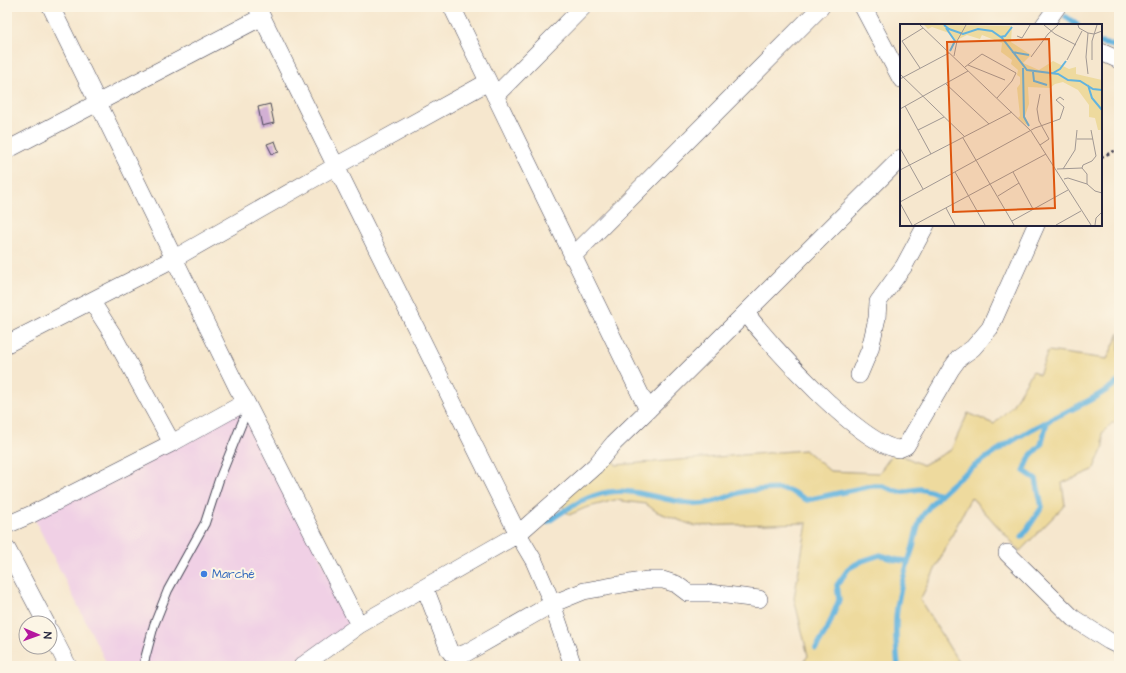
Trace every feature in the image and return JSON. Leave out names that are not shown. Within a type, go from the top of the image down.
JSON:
[{"type":"street","points":[[51,7],[238,389],[358,625]]},
{"type":"street","points":[[452,7],[572,257],[648,410]]},
{"type":"street","points":[[7,344],[92,302],[175,258],[336,166],[491,89],[583,7]]},
{"type":"street","points":[[572,257],[821,7]]},
{"type":"street","points":[[864,7],[900,77]]},
{"type":"street","points":[[1045,24],[1057,7]]},
{"type":"street","points":[[7,150],[98,102],[260,12],[518,534],[534,561],[552,604],[573,666]]},
{"type":"street","points":[[1102,52],[1119,60]]},
{"type":"street","points":[[302,666],[358,625],[518,534],[595,466],[614,443],[900,159]]},
{"type":"street","points":[[859,375],[870,349],[878,302],[904,266],[925,226]]},
{"type":"street","points":[[746,313],[761,334],[821,397],[874,439],[899,449],[906,446],[959,358],[973,348],[990,328],[1036,226]]},
{"type":"street","points":[[92,302],[113,335],[172,443]]},
{"type":"street","points":[[7,525],[32,514],[247,405]]},
{"type":"street","points":[[7,549],[42,615]]},
{"type":"street","points":[[1007,553],[1073,618],[1119,646]]},
{"type":"street","points":[[425,588],[447,645],[452,654],[459,655],[552,604],[584,591],[646,580],[662,580],[676,584],[688,592],[759,599]]},
{"type":"street","points":[[58,647],[68,666]]},
{"type":"lane","points":[[143,666],[154,625],[168,590],[205,523],[219,480],[247,405]]},
{"type":"path","points":[[1102,157],[1119,149]]},
{"type":"shaded area","points":[[247,407],[357,632],[300,666],[108,666],[34,518]]},
{"type":"sand","points":[[1119,333],[1119,422],[1112,423],[1102,433],[1104,446],[1093,470],[1062,483],[1065,505],[1020,551],[971,497],[920,600],[961,666],[800,666],[808,656],[794,598],[807,523],[695,526],[657,512],[646,504],[615,500],[585,508],[569,515],[558,500],[608,450],[616,465],[805,450],[830,471],[879,473],[894,452],[923,465],[951,450],[968,413],[994,424],[1012,406],[1033,371],[1039,375],[1048,351],[1107,359]]},
{"type":"building","points":[[270,104],[274,123],[262,126],[258,107]]},
{"type":"building","points":[[275,141],[279,152],[272,154],[267,144]]},
{"type":"waterway","points":[[1066,17],[1076,24]]},
{"type":"waterway","points":[[1102,43],[1119,47]]},
{"type":"waterway","points":[[898,666],[896,626],[899,595],[918,525],[930,505],[956,480],[987,457],[1032,429],[1099,395],[1119,381]]},
{"type":"waterway","points":[[1022,537],[1042,507],[1036,479],[1024,471],[1031,455],[1041,445],[1047,422]]},
{"type":"waterway","points":[[547,522],[584,500],[600,494],[620,491],[699,504],[717,501],[746,491],[767,489],[788,490],[807,500],[871,486],[883,486],[899,492],[920,489],[941,494]]},
{"type":"waterway","points":[[816,648],[827,630],[839,600],[837,585],[849,568],[862,561],[880,555],[897,560],[908,561]]},
{"type":"place","name":"Marché","points":[[204,574]]}]
